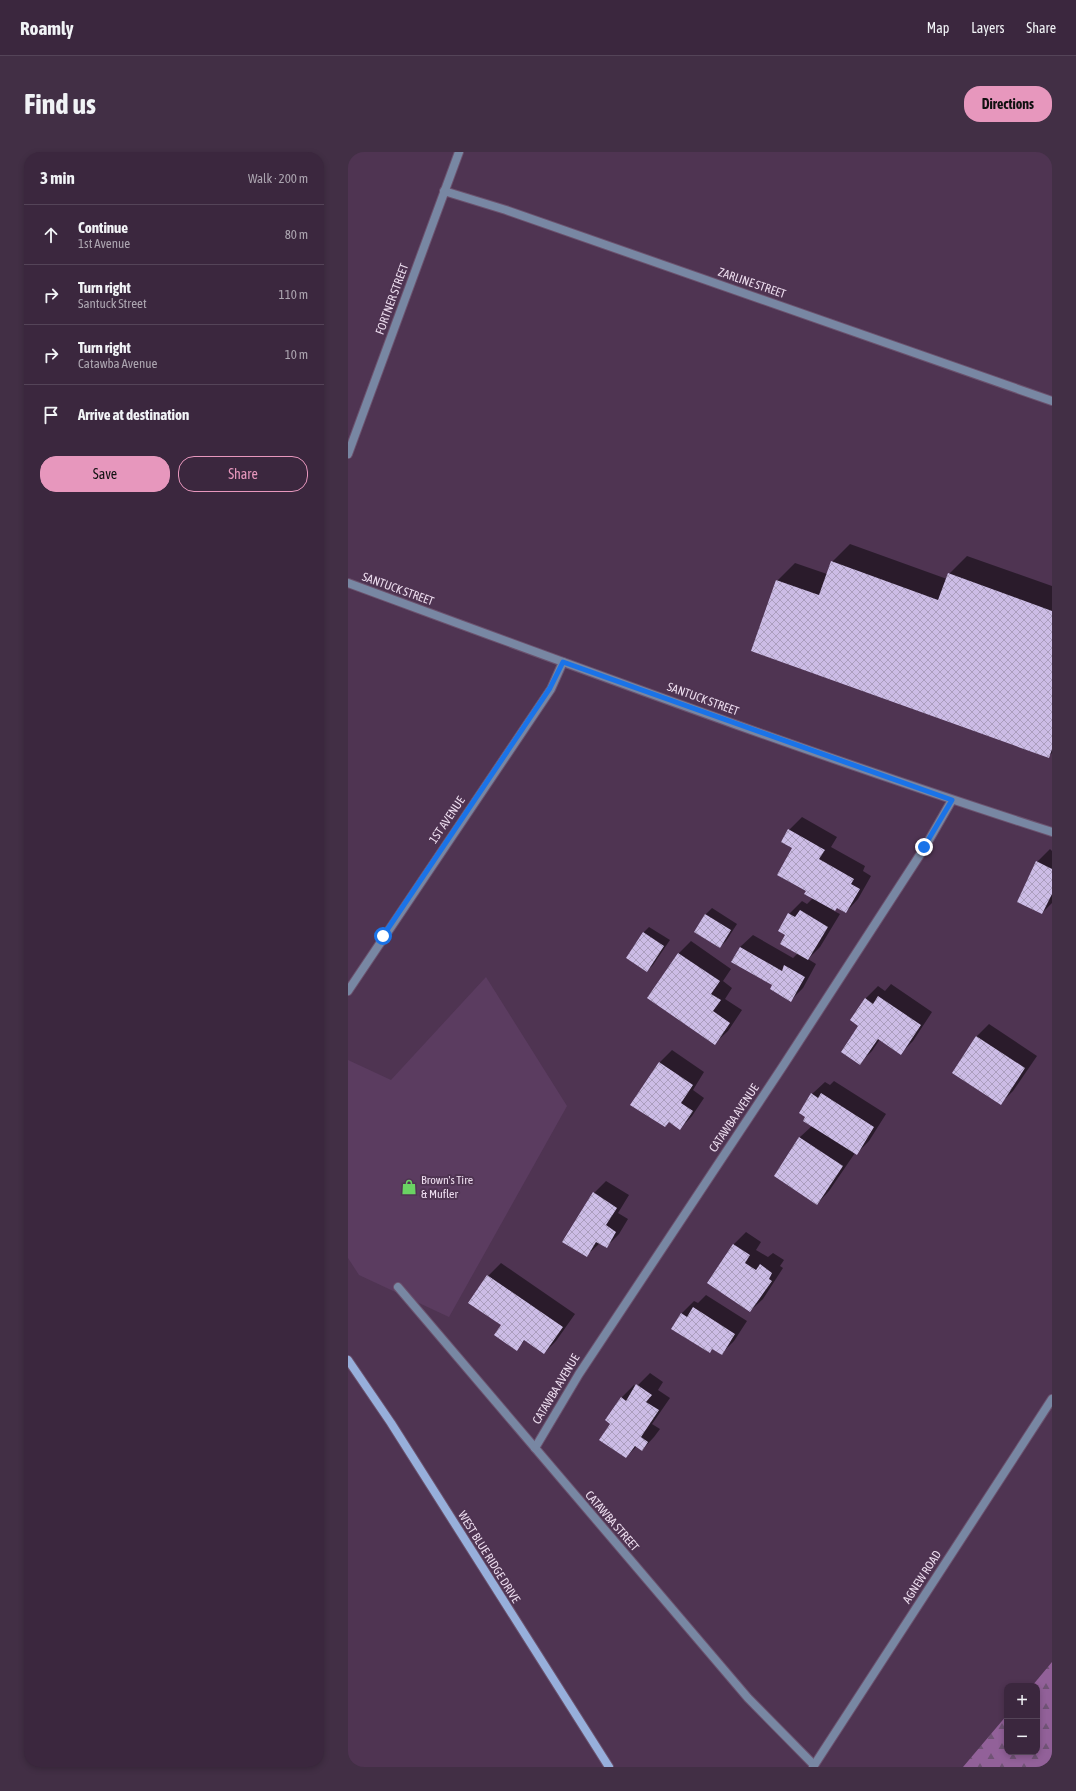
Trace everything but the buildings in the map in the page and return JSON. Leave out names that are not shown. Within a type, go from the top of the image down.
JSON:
[{"type":"main road","name":"WEST BLUE RIDGE DRIVE","points":[[348,1360],[395,1430],[609,1767]]},
{"type":"street","name":"FORTNER STREET","points":[[348,454],[458,152]]},
{"type":"street","name":"ZARLINE STREET","points":[[444,191],[506,210],[1052,401]]},
{"type":"street","name":"SANTUCK STREET","points":[[348,583],[563,662],[952,800],[1052,832]]},
{"type":"street","name":"1ST AVENUE","points":[[348,991],[550,688],[563,662]]},
{"type":"street","name":"CATAWBA AVENUE","points":[[535,1448],[579,1374],[783,1066],[924,847],[952,800]]},
{"type":"street","name":"CATAWBA STREET","points":[[398,1287],[748,1698],[813,1766]]},
{"type":"street","name":"AGNEW ROAD","points":[[813,1766],[1052,1399]]},
{"type":"shaded area","points":[[486,977],[567,1106],[449,1317],[359,1275],[348,1258],[348,1060],[391,1080]]},
{"type":"green space","points":[[1052,1662],[1052,1767],[963,1767],[1004,1719],[1004,1755],[1040,1755],[1040,1683],[1034,1683]]},
{"type":"place","name":"Brown's Tire & Mufler","points":[[409,1187]]},
{"type":"route","points":[[383,936],[550,688],[563,662],[952,800],[924,847]]}]
